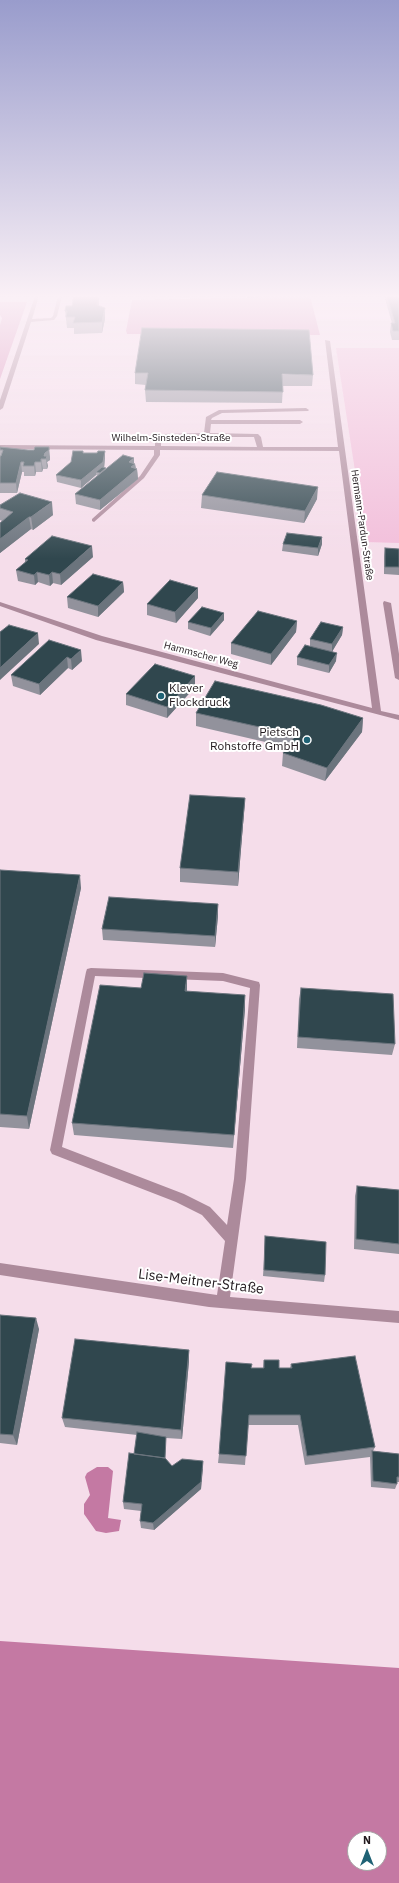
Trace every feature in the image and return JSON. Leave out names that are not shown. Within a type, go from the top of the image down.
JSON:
[{"type":"street","points":[[0,408],[8,384]]},
{"type":"street","name":"Hermann-Pardun-Straße","points":[[333,384],[377,712]]},
{"type":"street","points":[[207,434],[209,417],[221,411],[306,410]]},
{"type":"street","points":[[209,422],[300,422]]},
{"type":"street","points":[[94,520],[142,477],[158,455],[158,440],[164,435],[256,435],[258,437],[260,448]]},
{"type":"street","name":"Wilhelm-Sinsteden-Straße","points":[[0,446],[342,449]]},
{"type":"street","points":[[388,603],[399,678]]},
{"type":"street","name":"Hammscher Weg","points":[[0,604],[99,638],[399,718]]},
{"type":"street","points":[[223,1302],[232,1239],[240,1179],[255,985],[223,977],[91,972],[56,1150],[180,1198],[206,1211],[232,1239]]},
{"type":"street","name":"Lise-Meitner-Straße","points":[[0,1269],[223,1302],[399,1317]]},
{"type":"shaded area","points":[[342,384],[399,384],[399,543],[366,542]]},
{"type":"shaded area","points":[[97,1467],[108,1467],[113,1471],[108,1518],[121,1520],[119,1531],[106,1533],[96,1531],[84,1514],[84,1504],[90,1495],[85,1477],[87,1473]]},
{"type":"shaded area","points":[[0,1641],[399,1668],[399,1883],[0,1883]]},
{"type":"building","points":[[146,384],[283,384],[283,392],[145,390]]},
{"type":"building","points":[[0,447],[34,450],[35,447],[49,447],[49,450],[44,456],[47,456],[46,459],[41,459],[41,462],[35,462],[34,466],[23,466],[24,462],[21,462],[16,483],[0,483],[0,456],[3,450],[0,450]]},
{"type":"building","points":[[73,451],[97,453],[98,451],[105,451],[103,462],[81,480],[56,475],[71,462]]},
{"type":"building","points":[[123,455],[134,458],[129,462],[135,464],[131,467],[137,469],[100,500],[75,494]]},
{"type":"building","points":[[102,467],[106,468],[100,473],[96,472]]},
{"type":"building","points":[[217,472],[318,487],[305,511],[202,495]]},
{"type":"building","points":[[20,493],[52,502],[0,539],[0,523],[13,512],[0,508],[0,505]]},
{"type":"building","points":[[287,533],[322,537],[318,548],[283,544]]},
{"type":"building","points":[[52,536],[92,546],[60,574],[52,572],[49,575],[37,572],[34,575],[16,570],[28,560],[25,559]]},
{"type":"building","points":[[385,548],[399,549],[399,567],[385,567]]},
{"type":"building","points":[[93,574],[123,582],[98,606],[67,597]]},
{"type":"building","points":[[170,580],[198,588],[175,612],[147,604]]},
{"type":"building","points":[[202,607],[224,613],[211,628],[188,622]]},
{"type":"building","points":[[258,611],[297,621],[271,654],[231,643]]},
{"type":"building","points":[[321,622],[343,627],[332,644],[310,639]]},
{"type":"building","points":[[9,625],[38,633],[0,668],[0,632]]},
{"type":"building","points":[[49,640],[81,650],[71,659],[67,657],[39,684],[11,675]]},
{"type":"building","points":[[305,645],[337,653],[329,665],[297,657]]},
{"type":"building","points":[[155,664],[195,676],[167,707],[126,694]]},
{"type":"building","name":"Pietsch Rohstoffe GmbH","points":[[215,681],[321,705],[363,718],[327,768],[283,753],[296,735],[196,713]]},
{"type":"building","points":[[190,795],[245,798],[238,872],[180,868]]},
{"type":"building","points":[[0,870],[80,875],[27,1116],[0,1114]]},
{"type":"building","points":[[109,897],[218,904],[215,936],[102,929]]},
{"type":"building","points":[[144,973],[187,976],[185,991],[245,995],[234,1135],[72,1123],[100,985],[141,988]]},
{"type":"building","points":[[301,988],[393,994],[395,1044],[298,1037]]},
{"type":"building","points":[[357,1186],[399,1190],[399,1244],[356,1239]]},
{"type":"building","points":[[265,1236],[326,1242],[325,1275],[264,1270]]},
{"type":"building","points":[[0,1315],[36,1318],[13,1435],[0,1434]]},
{"type":"building","points":[[75,1339],[189,1350],[181,1430],[62,1418]]},
{"type":"building","points":[[355,1356],[375,1447],[307,1456],[300,1415],[249,1415],[246,1456],[219,1454],[226,1362],[252,1364],[251,1368],[264,1368],[264,1360],[279,1360],[279,1368],[292,1368],[291,1364]]},
{"type":"building","points":[[137,1432],[166,1437],[165,1458],[134,1454]]},
{"type":"building","points":[[372,1451],[399,1454],[399,1477],[397,1477],[397,1484],[373,1481]]},
{"type":"building","points":[[129,1453],[165,1458],[172,1466],[182,1459],[203,1461],[201,1482],[153,1523],[140,1521],[142,1504],[123,1502]]},
{"type":"place","name":"Klever Flockdruck","points":[[161,696]]},
{"type":"place","name":"Pietsch Rohstoffe GmbH","points":[[307,740]]}]
